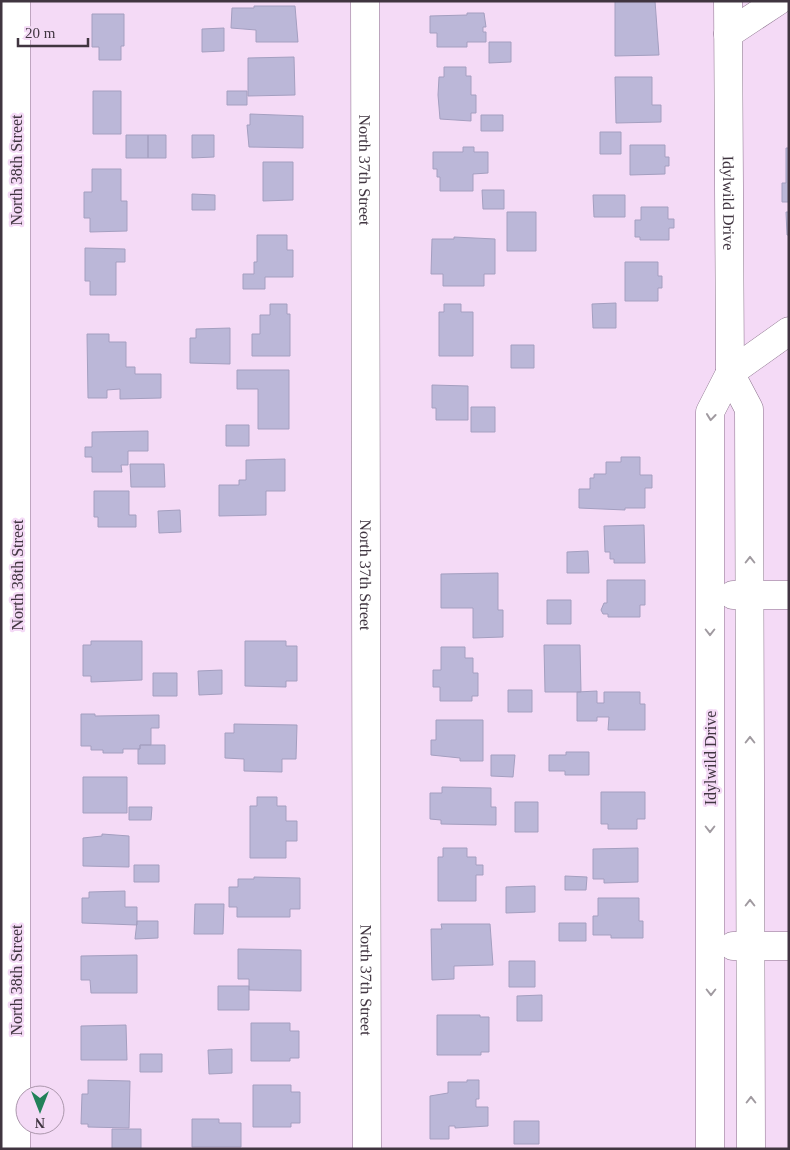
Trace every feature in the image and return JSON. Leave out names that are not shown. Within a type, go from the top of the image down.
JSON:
[{"type":"street","name":"North 38th Street","points":[[16,1],[9,56],[9,381],[16,1149]]},
{"type":"street","name":"North 37th Street","points":[[365,1],[367,1149]]},
{"type":"street","name":"Idylwild Drive","points":[[728,1],[730,373],[749,409],[751,1149]]},
{"type":"street","points":[[728,34],[778,1]]},
{"type":"street","points":[[730,373],[789,331]]},
{"type":"street","name":"Idylwild Drive","points":[[710,1149],[710,412],[730,373]]},
{"type":"street","points":[[710,595],[789,595]]},
{"type":"street","points":[[710,946],[789,946]]},
{"type":"building","points":[[615,1],[655,1],[659,55],[615,56]]},
{"type":"building","points":[[254,6],[295,6],[298,42],[256,42],[256,30],[231,28],[232,8],[254,8]]},
{"type":"building","points":[[467,13],[484,13],[486,27],[483,27],[483,32],[486,32],[486,42],[467,42],[467,47],[437,47],[437,33],[430,33],[430,16],[467,15]]},
{"type":"building","points":[[92,14],[124,14],[124,46],[121,46],[121,60],[99,60],[99,47],[92,47]]},
{"type":"building","points":[[224,28],[224,51],[202,52],[202,29]]},
{"type":"building","points":[[489,42],[511,42],[511,62],[489,63]]},
{"type":"building","points":[[294,57],[295,95],[248,96],[248,58]]},
{"type":"building","points":[[444,67],[466,67],[466,76],[471,76],[471,95],[476,95],[476,113],[471,113],[471,121],[440,119],[439,77],[444,77]]},
{"type":"building","points":[[615,77],[652,77],[652,105],[661,105],[661,122],[616,123]]},
{"type":"building","points":[[93,91],[121,91],[121,134],[93,134]]},
{"type":"building","points":[[227,91],[247,91],[247,105],[227,105]]},
{"type":"building","points":[[250,114],[303,116],[303,148],[249,147],[247,125],[250,125]]},
{"type":"building","points":[[481,115],[503,115],[503,131],[481,131]]},
{"type":"building","points":[[600,132],[621,132],[621,154],[600,154]]},
{"type":"building","points":[[126,135],[148,135],[148,158],[126,158]]},
{"type":"building","points":[[148,135],[166,135],[166,158],[148,158]]},
{"type":"building","points":[[192,135],[214,135],[214,157],[192,158]]},
{"type":"building","points":[[630,145],[665,145],[665,157],[669,157],[669,166],[665,166],[665,174],[630,175]]},
{"type":"building","points":[[463,147],[474,147],[474,152],[488,152],[488,173],[473,174],[473,191],[440,191],[440,177],[437,177],[437,169],[433,169],[433,152],[463,152]]},
{"type":"building","points":[[786,148],[789,148],[789,202],[782,202],[782,183],[786,183]]},
{"type":"building","points":[[263,162],[293,162],[293,200],[263,201]]},
{"type":"building","points":[[92,169],[121,169],[121,201],[127,201],[127,231],[90,232],[90,218],[84,218],[84,192],[92,192]]},
{"type":"building","points":[[482,190],[504,190],[504,209],[483,209]]},
{"type":"building","points":[[192,194],[215,195],[215,210],[192,210]]},
{"type":"building","points":[[593,195],[625,195],[625,217],[594,217]]},
{"type":"building","points":[[641,207],[668,207],[668,219],[674,219],[674,228],[669,228],[669,240],[640,240],[640,237],[635,237],[635,220],[641,220]]},
{"type":"building","points":[[507,212],[536,212],[536,251],[507,251]]},
{"type":"building","points":[[786,212],[789,212],[789,235],[787,235]]},
{"type":"building","points":[[257,235],[287,235],[287,250],[293,250],[293,277],[265,277],[265,289],[243,289],[243,274],[254,274],[254,262],[257,262]]},
{"type":"building","points":[[454,237],[495,239],[495,274],[484,274],[484,286],[443,286],[443,274],[431,274],[432,239],[454,239]]},
{"type":"building","points":[[85,248],[125,249],[125,262],[116,262],[116,295],[90,295],[90,281],[85,281]]},
{"type":"building","points":[[625,262],[658,262],[658,276],[662,276],[662,288],[658,288],[658,301],[625,301]]},
{"type":"building","points":[[616,303],[616,328],[593,328],[592,304]]},
{"type":"building","points":[[270,304],[287,304],[287,314],[290,314],[290,356],[252,356],[252,334],[260,334],[260,315],[270,315]]},
{"type":"building","points":[[444,304],[461,304],[461,312],[473,312],[473,356],[439,356],[439,312],[444,312]]},
{"type":"building","points":[[230,328],[230,364],[190,363],[190,338],[196,338],[196,329]]},
{"type":"building","points":[[87,334],[109,334],[109,342],[126,342],[126,367],[135,367],[135,374],[161,374],[161,398],[120,399],[120,389],[107,390],[107,398],[88,398]]},
{"type":"building","points":[[511,345],[534,345],[534,368],[511,368]]},
{"type":"building","points":[[237,370],[289,370],[289,429],[258,429],[258,389],[237,389]]},
{"type":"building","points":[[432,385],[468,386],[468,420],[436,420],[436,408],[432,408]]},
{"type":"building","points":[[471,407],[495,407],[495,432],[471,432]]},
{"type":"building","points":[[226,425],[249,425],[249,446],[226,446]]},
{"type":"building","points":[[148,431],[148,451],[128,451],[128,465],[121,465],[122,472],[92,472],[92,457],[85,457],[85,447],[92,447],[92,432]]},
{"type":"building","points":[[621,457],[640,457],[640,475],[652,475],[652,488],[645,488],[645,508],[625,508],[625,510],[579,508],[579,489],[590,489],[590,478],[594,478],[594,474],[606,474],[606,462],[621,462]]},
{"type":"building","points":[[285,459],[285,491],[266,491],[266,515],[219,516],[219,485],[239,485],[239,480],[246,480],[246,460]]},
{"type":"building","points":[[130,464],[164,464],[165,487],[131,487]]},
{"type":"building","points":[[94,491],[129,491],[129,515],[136,515],[136,527],[98,527],[98,517],[94,517]]},
{"type":"building","points":[[180,510],[181,532],[159,533],[158,511]]},
{"type":"building","points":[[644,525],[645,563],[614,563],[614,559],[610,559],[610,552],[605,552],[604,526]]},
{"type":"building","points":[[588,551],[589,573],[567,573],[567,552]]},
{"type":"building","points":[[498,573],[498,610],[503,610],[503,637],[473,638],[473,608],[441,608],[441,574]]},
{"type":"building","points":[[607,580],[645,580],[645,605],[640,605],[640,617],[608,617],[608,614],[603,614],[601,610],[604,603],[607,603]]},
{"type":"building","points":[[547,600],[571,600],[571,624],[547,624]]},
{"type":"building","points":[[91,641],[142,641],[142,680],[91,682],[91,676],[83,676],[83,645],[91,645]]},
{"type":"building","points":[[245,641],[286,641],[286,646],[297,646],[297,681],[286,681],[286,687],[245,686]]},
{"type":"building","points":[[544,645],[580,645],[581,692],[545,692]]},
{"type":"building","points":[[441,647],[465,647],[465,658],[473,658],[473,673],[478,673],[478,696],[472,696],[472,701],[440,701],[440,687],[433,687],[433,670],[441,670]]},
{"type":"building","points":[[222,670],[222,694],[199,695],[198,671]]},
{"type":"building","points":[[153,673],[177,673],[177,696],[153,696]]},
{"type":"building","points":[[508,690],[532,690],[532,712],[508,712]]},
{"type":"building","points":[[597,691],[597,703],[604,703],[604,692],[640,692],[640,704],[645,704],[645,730],[608,730],[609,717],[597,717],[597,721],[577,721],[577,692]]},
{"type":"building","points":[[81,714],[95,714],[95,716],[159,715],[159,728],[151,728],[151,745],[140,745],[140,749],[123,749],[123,753],[103,753],[103,750],[91,750],[91,746],[81,746]]},
{"type":"building","points":[[436,720],[483,720],[483,761],[460,761],[460,758],[431,755],[431,740],[436,740]]},
{"type":"building","points":[[234,724],[297,725],[296,759],[282,759],[282,772],[244,771],[244,759],[225,758],[225,733],[234,733]]},
{"type":"building","points":[[140,745],[165,745],[165,764],[138,764],[138,749],[140,749]]},
{"type":"building","points":[[566,752],[589,752],[589,775],[565,775],[565,771],[549,771],[549,755],[566,755]]},
{"type":"building","points":[[491,755],[515,755],[513,777],[491,776]]},
{"type":"building","points":[[83,777],[127,777],[127,813],[83,813]]},
{"type":"building","points":[[442,787],[491,788],[491,807],[496,807],[496,825],[441,824],[441,820],[430,819],[430,793],[442,793]]},
{"type":"building","points":[[601,792],[645,792],[645,819],[637,819],[637,829],[608,829],[608,824],[601,824]]},
{"type":"building","points":[[257,797],[277,797],[277,806],[286,806],[286,821],[297,821],[297,841],[286,841],[286,858],[250,858],[250,806],[257,806]]},
{"type":"building","points":[[515,802],[538,802],[538,832],[515,832]]},
{"type":"building","points":[[129,807],[152,807],[151,820],[129,820]]},
{"type":"building","points":[[102,834],[129,836],[129,867],[83,866],[83,838],[102,836]]},
{"type":"building","points":[[443,848],[467,848],[467,857],[476,857],[476,865],[483,865],[483,875],[476,875],[476,901],[438,901],[438,857],[443,857]]},
{"type":"building","points":[[638,848],[638,882],[604,883],[604,879],[593,879],[593,849]]},
{"type":"building","points":[[134,865],[159,865],[159,882],[134,882]]},
{"type":"building","points":[[565,876],[587,877],[586,890],[565,890]]},
{"type":"building","points":[[254,877],[300,878],[300,909],[290,909],[290,917],[237,917],[237,907],[229,907],[229,887],[238,887],[238,879],[254,879]]},
{"type":"building","points":[[535,886],[535,912],[506,913],[506,887]]},
{"type":"building","points":[[125,891],[125,907],[137,907],[137,925],[82,923],[82,898],[89,898],[89,892]]},
{"type":"building","points":[[598,898],[639,898],[639,921],[643,921],[643,938],[611,938],[611,935],[593,935],[593,916],[598,916]]},
{"type":"building","points":[[195,904],[224,904],[223,934],[194,934]]},
{"type":"building","points":[[137,921],[158,921],[158,938],[135,939]]},
{"type":"building","points":[[559,923],[586,923],[586,941],[559,941]]},
{"type":"building","points":[[441,924],[490,924],[493,965],[454,966],[454,979],[432,980],[431,929],[442,929]]},
{"type":"building","points":[[238,949],[301,950],[301,991],[249,990],[249,979],[238,979]]},
{"type":"building","points":[[137,955],[137,993],[91,993],[90,980],[81,980],[81,956]]},
{"type":"building","points":[[509,961],[535,961],[535,987],[509,987]]},
{"type":"building","points":[[218,986],[249,986],[249,1010],[218,1010]]},
{"type":"building","points":[[542,995],[542,1021],[517,1021],[517,996]]},
{"type":"building","points":[[437,1015],[480,1015],[480,1017],[489,1017],[489,1052],[481,1052],[481,1055],[437,1055]]},
{"type":"building","points":[[251,1023],[290,1023],[290,1031],[299,1031],[299,1058],[290,1058],[290,1061],[251,1061]]},
{"type":"building","points":[[126,1025],[127,1060],[81,1060],[81,1026]]},
{"type":"building","points":[[232,1049],[232,1073],[209,1074],[208,1050]]},
{"type":"building","points":[[140,1054],[162,1054],[162,1072],[140,1072]]},
{"type":"building","points":[[88,1080],[130,1081],[129,1128],[88,1127],[88,1124],[81,1124],[82,1094],[88,1094]]},
{"type":"building","points":[[467,1080],[479,1080],[479,1099],[476,1099],[476,1107],[488,1107],[488,1126],[455,1128],[455,1126],[449,1126],[449,1139],[430,1139],[430,1096],[448,1093],[448,1082],[467,1082]]},
{"type":"building","points":[[253,1085],[291,1085],[291,1092],[300,1092],[300,1123],[291,1123],[291,1127],[253,1127]]},
{"type":"building","points":[[192,1119],[219,1119],[219,1123],[241,1123],[241,1147],[192,1147]]},
{"type":"building","points":[[514,1121],[539,1121],[539,1144],[514,1144]]},
{"type":"building","points":[[112,1129],[141,1129],[141,1149],[112,1149]]}]
